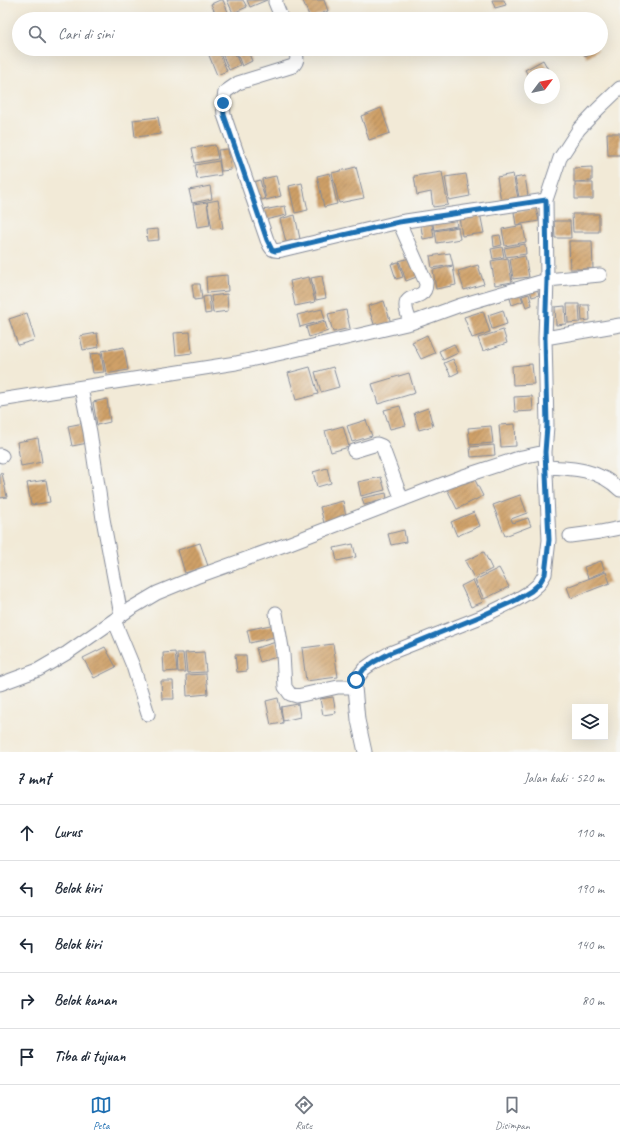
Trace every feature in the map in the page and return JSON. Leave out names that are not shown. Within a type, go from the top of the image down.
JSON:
[{"type":"street","points":[[276,0],[275,2],[279,12]]},
{"type":"street","points":[[297,56],[296,63],[293,66],[238,83],[225,92],[223,103],[224,115],[267,240],[272,250],[282,250],[399,222],[546,200]]},
{"type":"street","points":[[365,752],[358,720],[355,687],[359,674],[364,669],[390,653],[516,600],[539,584],[545,574],[549,540],[545,467],[547,426],[545,338],[547,280],[546,200],[560,158],[578,129],[620,88]]},
{"type":"street","points":[[399,222],[426,283],[425,290],[422,294],[410,298],[406,304],[411,323]]},
{"type":"street","points":[[0,400],[244,361],[411,323],[458,306],[547,280],[600,275]]},
{"type":"street","points":[[545,338],[620,325]]},
{"type":"street","points":[[81,388],[90,432],[118,618],[148,714]]},
{"type":"street","points":[[354,451],[377,444],[382,446],[402,500]]},
{"type":"street","points":[[0,684],[38,670],[67,653],[157,593],[196,576],[481,470],[522,457],[545,452]]},
{"type":"street","points":[[545,467],[588,471],[600,475],[620,490]]},
{"type":"street","points":[[570,536],[620,528]]},
{"type":"street","points":[[276,613],[283,654],[285,687],[290,694],[297,696],[338,687],[355,687]]},
{"type":"building","points":[[223,0],[228,12],[215,12],[211,4]]},
{"type":"building","points":[[227,0],[243,0],[247,7],[233,12]]},
{"type":"building","points":[[247,0],[267,0],[250,7]]},
{"type":"building","points":[[324,0],[328,11],[308,12],[303,1]]},
{"type":"building","points":[[492,0],[504,0],[506,5],[495,8]]},
{"type":"building","points":[[209,56],[221,56],[227,71],[217,75]]},
{"type":"building","points":[[223,56],[236,56],[240,65],[229,70]]},
{"type":"building","points":[[238,56],[250,56],[252,61],[242,66]]},
{"type":"building","points":[[543,60],[547,68],[529,68]]},
{"type":"building","points":[[381,108],[390,133],[369,140],[361,116]]},
{"type":"building","points":[[158,117],[161,134],[135,137],[133,120]]},
{"type":"building","points":[[607,133],[620,133],[620,155],[608,155]]},
{"type":"building","points":[[215,145],[218,159],[195,163],[192,148]]},
{"type":"building","points":[[228,149],[231,170],[221,171],[218,150]]},
{"type":"building","points":[[219,161],[221,175],[197,179],[195,165]]},
{"type":"building","points":[[356,167],[364,198],[339,203],[332,173]]},
{"type":"building","points":[[592,167],[592,181],[574,182],[574,168]]},
{"type":"building","points":[[442,172],[448,205],[433,207],[431,192],[417,195],[414,176]]},
{"type":"building","points":[[330,173],[337,204],[324,207],[317,176]]},
{"type":"building","points":[[466,174],[470,196],[449,200],[445,177]]},
{"type":"building","points":[[513,174],[518,198],[501,201],[497,177]]},
{"type":"building","points":[[276,176],[281,196],[266,200],[262,179]]},
{"type":"building","points":[[525,176],[528,196],[519,197],[515,178]]},
{"type":"building","points":[[260,180],[265,199],[254,202],[250,183]]},
{"type":"building","points":[[302,183],[308,210],[295,213],[289,186]]},
{"type":"building","points":[[575,183],[593,183],[593,199],[575,199]]},
{"type":"building","points":[[210,186],[212,199],[192,203],[189,190]]},
{"type":"building","points":[[218,200],[223,228],[212,229],[207,202]]},
{"type":"building","points":[[207,202],[210,225],[197,227],[193,204]]},
{"type":"building","points":[[285,206],[287,215],[265,220],[263,210]]},
{"type":"building","points":[[536,208],[539,221],[516,225],[514,212]]},
{"type":"building","points":[[480,213],[484,233],[462,236],[459,217]]},
{"type":"building","points":[[572,214],[599,214],[599,232],[573,232]]},
{"type":"building","points":[[295,215],[300,239],[286,242],[280,219]]},
{"type":"building","points":[[455,216],[457,226],[434,230],[432,219]]},
{"type":"building","points":[[431,219],[434,237],[423,239],[420,221]]},
{"type":"building","points":[[554,221],[570,221],[571,238],[555,238]]},
{"type":"building","points":[[523,225],[526,242],[505,246],[502,229]]},
{"type":"building","points":[[458,227],[460,239],[437,243],[435,231]]},
{"type":"building","points":[[158,229],[159,240],[147,241],[146,230]]},
{"type":"building","points":[[500,235],[502,245],[494,247],[493,236]]},
{"type":"building","points":[[569,241],[592,241],[593,269],[570,269]]},
{"type":"building","points":[[525,244],[526,254],[506,257],[504,248]]},
{"type":"building","points":[[502,247],[504,257],[493,259],[491,249]]},
{"type":"building","points":[[450,253],[453,265],[432,268],[430,256]]},
{"type":"building","points":[[525,256],[529,277],[513,279],[510,259]]},
{"type":"building","points":[[413,257],[419,276],[406,281],[399,261]]},
{"type":"building","points":[[508,258],[512,282],[495,285],[491,261]]},
{"type":"building","points":[[398,262],[403,277],[396,279],[391,264]]},
{"type":"building","points":[[478,265],[484,284],[464,290],[458,271]]},
{"type":"building","points":[[453,266],[456,285],[436,289],[433,270]]},
{"type":"building","points":[[227,275],[228,291],[207,293],[206,277]]},
{"type":"building","points":[[322,276],[326,298],[316,300],[311,278]]},
{"type":"building","points":[[309,277],[315,302],[295,306],[290,281]]},
{"type":"building","points":[[192,284],[200,284],[202,299],[194,300]]},
{"type":"building","points":[[537,288],[539,295],[532,297],[530,290]]},
{"type":"building","points":[[519,291],[523,301],[512,305],[509,295]]},
{"type":"building","points":[[227,294],[228,311],[213,313],[211,296]]},
{"type":"building","points":[[529,294],[532,305],[526,307],[522,296]]},
{"type":"building","points":[[209,296],[211,313],[205,314],[203,297]]},
{"type":"building","points":[[384,301],[391,323],[375,327],[368,306]]},
{"type":"building","points":[[567,304],[579,304],[580,322],[568,323]]},
{"type":"building","points":[[581,305],[589,305],[590,320],[582,321]]},
{"type":"building","points":[[565,306],[566,324],[556,325],[555,307]]},
{"type":"building","points":[[322,309],[325,320],[300,327],[297,315]]},
{"type":"building","points":[[346,310],[350,328],[333,332],[328,314]]},
{"type":"building","points":[[503,310],[507,324],[492,329],[488,315]]},
{"type":"building","points":[[483,311],[490,332],[472,338],[464,317]]},
{"type":"building","points":[[27,313],[35,340],[18,345],[9,319]]},
{"type":"building","points":[[325,322],[328,331],[309,337],[306,327]]},
{"type":"building","points":[[503,330],[507,343],[483,351],[478,338]]},
{"type":"building","points":[[190,332],[192,353],[176,355],[174,333]]},
{"type":"building","points":[[97,333],[99,347],[83,350],[80,336]]},
{"type":"building","points":[[427,335],[435,353],[421,359],[412,342]]},
{"type":"building","points":[[454,344],[458,353],[443,360],[439,351]]},
{"type":"building","points":[[124,347],[128,370],[106,374],[102,351]]},
{"type":"building","points":[[101,353],[104,372],[93,373],[90,354]]},
{"type":"building","points":[[453,359],[459,372],[451,376],[444,363]]},
{"type":"building","points":[[532,364],[534,384],[513,385],[512,366]]},
{"type":"building","points":[[310,367],[318,394],[296,400],[288,373]]},
{"type":"building","points":[[333,367],[339,387],[321,392],[315,372]]},
{"type":"building","points":[[409,373],[415,393],[378,404],[372,384]]},
{"type":"building","points":[[532,396],[533,411],[515,412],[514,397]]},
{"type":"building","points":[[107,399],[110,422],[97,425],[93,402]]},
{"type":"building","points":[[400,406],[406,425],[390,429],[384,410]]},
{"type":"building","points":[[428,408],[433,426],[419,430],[414,413]]},
{"type":"building","points":[[366,420],[372,436],[352,442],[347,426]]},
{"type":"building","points":[[84,423],[88,443],[72,446],[68,426]]},
{"type":"building","points":[[515,424],[516,446],[501,447],[499,425]]},
{"type":"building","points":[[343,426],[349,447],[331,452],[325,431]]},
{"type":"building","points":[[491,426],[493,443],[470,445],[468,428]]},
{"type":"building","points":[[38,438],[42,462],[21,466],[17,442]]},
{"type":"building","points":[[494,445],[495,455],[471,457],[470,447]]},
{"type":"building","points":[[327,468],[331,483],[317,487],[313,472]]},
{"type":"building","points":[[0,473],[2,473],[7,497],[0,498]]},
{"type":"building","points":[[473,476],[483,496],[457,509],[447,489]]},
{"type":"building","points":[[381,477],[385,490],[361,496],[358,482]]},
{"type":"building","points":[[46,480],[50,502],[31,505],[27,483]]},
{"type":"building","points":[[386,493],[387,499],[364,505],[362,498]]},
{"type":"building","points":[[520,495],[527,513],[511,519],[513,523],[528,518],[531,526],[505,536],[493,505]]},
{"type":"building","points":[[343,501],[346,517],[324,523],[320,507]]},
{"type":"building","points":[[474,512],[480,526],[457,536],[451,522]]},
{"type":"building","points":[[404,530],[406,542],[391,545],[388,534]]},
{"type":"building","points":[[200,543],[208,566],[185,573],[178,550]]},
{"type":"building","points":[[353,544],[356,557],[337,561],[334,548]]},
{"type":"building","points":[[484,552],[492,569],[474,578],[465,561]]},
{"type":"building","points":[[601,561],[605,571],[588,578],[584,567]]},
{"type":"building","points":[[499,568],[509,587],[484,599],[475,580]]},
{"type":"building","points":[[606,572],[610,583],[571,598],[567,587]]},
{"type":"building","points":[[473,580],[483,602],[471,607],[461,586]]},
{"type":"building","points":[[275,624],[278,636],[250,643],[247,630]]},
{"type":"building","points":[[276,642],[280,656],[260,662],[256,648]]},
{"type":"building","points":[[333,644],[338,677],[306,681],[302,648]]},
{"type":"building","points":[[105,647],[116,667],[94,678],[83,658]]},
{"type":"building","points":[[175,652],[177,671],[164,672],[163,653]]},
{"type":"building","points":[[204,652],[206,672],[187,673],[185,653]]},
{"type":"building","points":[[177,653],[183,653],[185,672],[178,672]]},
{"type":"building","points":[[235,655],[246,655],[247,671],[237,672]]},
{"type":"building","points":[[206,674],[208,694],[187,696],[186,675]]},
{"type":"building","points":[[161,681],[173,681],[174,699],[162,699]]},
{"type":"building","points":[[333,697],[336,713],[323,715],[320,699]]},
{"type":"building","points":[[278,698],[283,723],[271,725],[266,701]]},
{"type":"building","points":[[298,704],[300,717],[283,721],[281,707]]},
{"type":"route","points":[[223,103],[224,115],[267,240],[272,250],[275,251],[399,222],[546,200],[547,309],[545,338],[547,426],[545,452],[549,540],[545,574],[539,584],[516,600],[390,653],[364,669],[356,680]]}]
